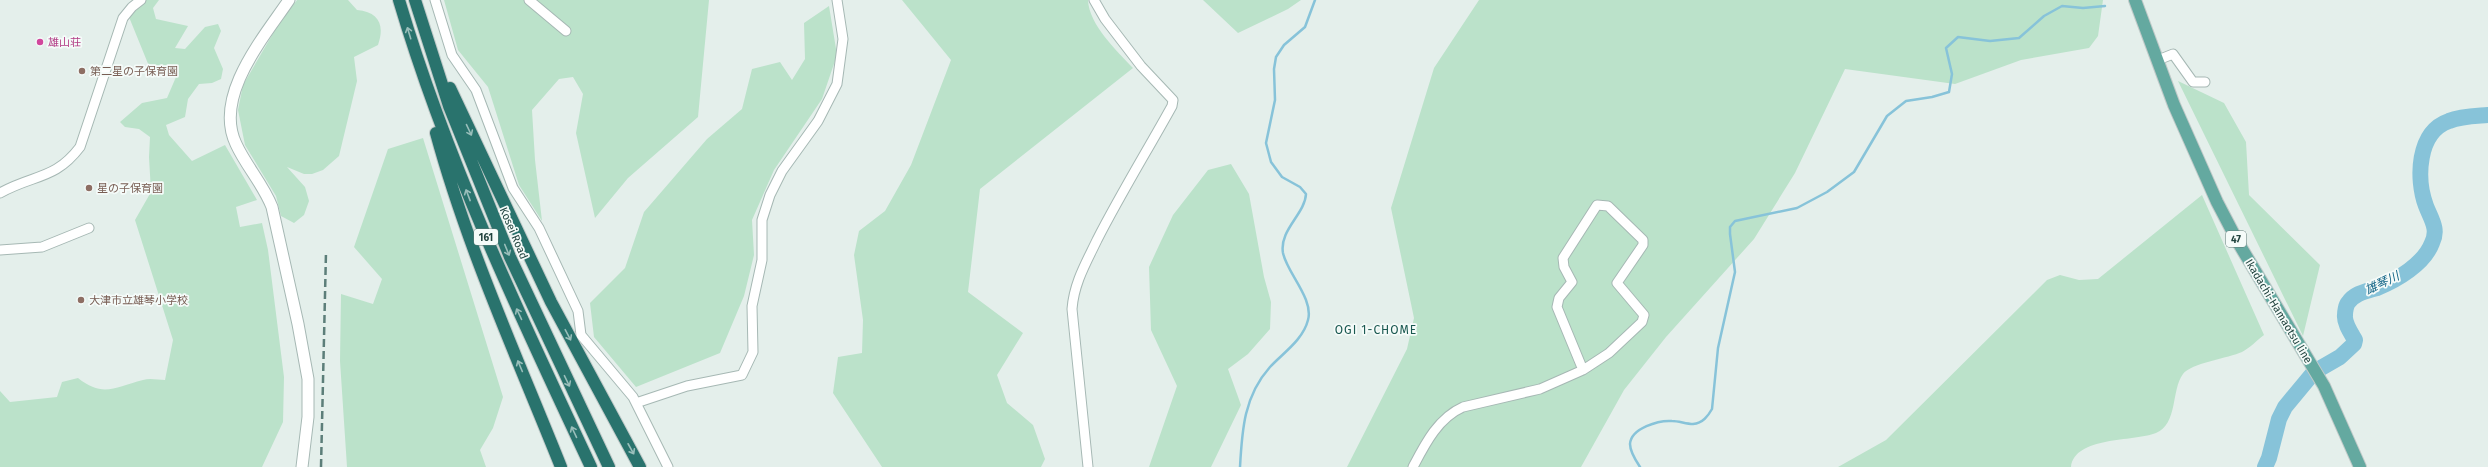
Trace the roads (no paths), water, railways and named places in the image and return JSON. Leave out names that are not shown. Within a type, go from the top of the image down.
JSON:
[{"type":"highway","name":"161","points":[[399,0],[435,112],[472,205],[515,306],[591,467]]},
{"type":"highway","name":"Kosei Road","points":[[416,0],[420,17],[449,106],[510,258],[609,467]]},
{"type":"highway","points":[[420,17],[443,72],[523,245],[640,467]]},
{"type":"highway","points":[[415,52],[452,186],[505,330],[561,467]]},
{"type":"main road","name":"Ikadachi-Hamaotsu line","points":[[2135,0],[2174,105],[2217,202],[2239,244],[2324,386],[2360,467]]},
{"type":"street","points":[[0,193],[27,180],[57,170],[70,160],[80,147],[123,18],[132,7],[141,0]]},
{"type":"street","points":[[289,0],[241,70],[233,98],[231,123],[235,143],[265,189],[272,207],[291,289],[308,379],[308,417],[302,467]]},
{"type":"street","points":[[435,0],[452,55],[476,90],[513,188],[539,228],[578,311],[581,335],[636,403],[668,467]]},
{"type":"street","points":[[529,0],[566,31]]},
{"type":"street","points":[[636,403],[687,386],[742,375],[753,352],[752,306],[762,260],[762,220],[770,194],[782,171],[818,121],[837,84],[843,39],[837,0]]},
{"type":"street","points":[[1088,467],[1072,309],[1076,282],[1108,218],[1172,106],[1173,100],[1141,66],[1105,19],[1094,0]]},
{"type":"street","points":[[2158,60],[2173,54],[2193,82],[2204,82]]},
{"type":"street","points":[[1413,467],[1423,447],[1444,419],[1452,412],[1463,407],[1540,389],[1583,370],[1609,353],[1642,322],[1644,315],[1618,283],[1643,245],[1643,240],[1634,230],[1604,204],[1598,205],[1563,258],[1564,267],[1572,282],[1559,298],[1557,307],[1583,370]]},
{"type":"street","points":[[0,250],[42,247],[88,228]]},
{"type":"waterway","points":[[1240,467],[1246,414],[1255,390],[1261,378],[1270,367],[1302,334],[1308,320],[1309,312],[1307,303],[1285,261],[1283,253],[1283,245],[1288,229],[1305,201],[1306,194],[1300,187],[1282,177],[1271,162],[1266,143],[1275,100],[1274,69],[1276,57],[1284,45],[1305,27],[1315,0]]},
{"type":"waterway","points":[[1640,467],[1630,447],[1632,438],[1640,429],[1667,421],[1677,421],[1690,424],[1697,423],[1705,419],[1712,409],[1718,348],[1735,272],[1730,234],[1730,227],[1735,221],[1797,208],[1827,192],[1854,172],[1887,116],[1906,101],[1932,97],[1949,92],[1952,74],[1946,48],[1958,37],[1990,41],[2019,38],[2044,16],[2062,6],[2083,8],[2105,6]]},
{"type":"waterway","name":"雄琴川","points":[[2265,467],[2269,458],[2279,419],[2285,407],[2314,372],[2340,357],[2354,344],[2355,340],[2348,328],[2345,318],[2348,303],[2357,295],[2385,285],[2401,276],[2423,258],[2432,243],[2435,233],[2423,195],[2420,170],[2425,146],[2430,135],[2438,127],[2454,119],[2468,116],[2488,115]]},
{"type":"railway","points":[[321,467],[326,252]]},
{"type":"place","name":"雄山荘","points":[[40,42]]},
{"type":"place","name":"第二星の子保育園","points":[[82,71]]},
{"type":"place","name":"星の子保育園","points":[[89,188]]},
{"type":"place","name":"大津市立雄琴小学校","points":[[81,300]]},
{"type":"district","name":"OGI 1-CHOME","points":[[1376,330]]}]
